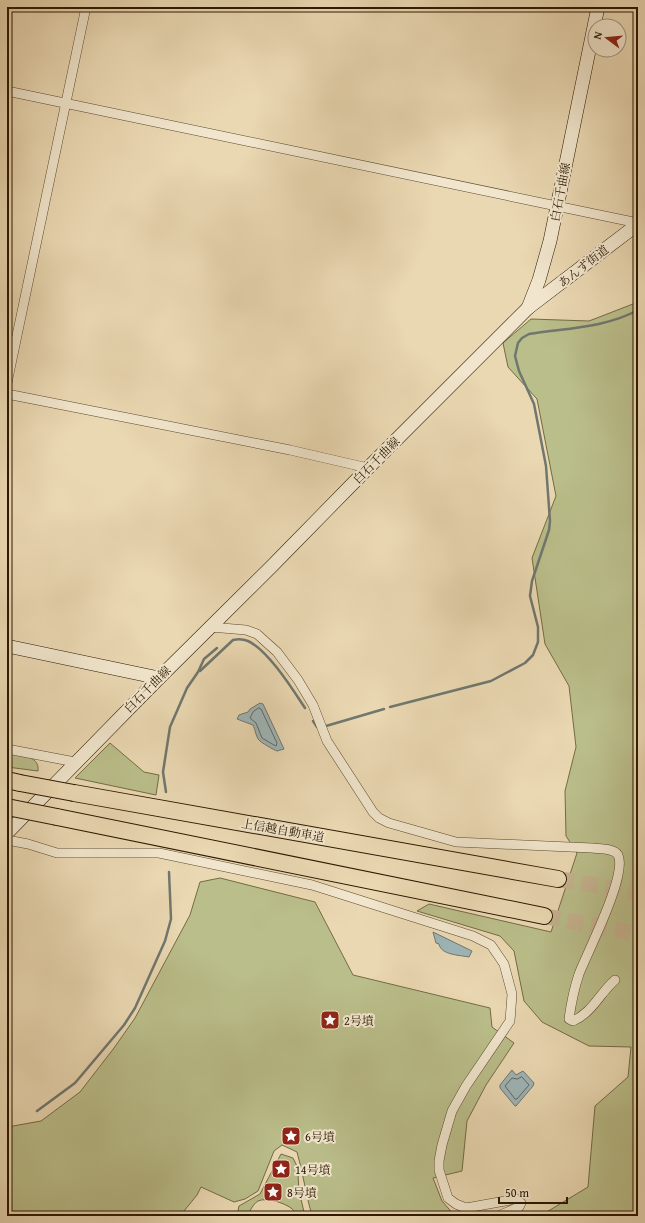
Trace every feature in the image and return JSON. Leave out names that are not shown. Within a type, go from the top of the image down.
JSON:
[{"type":"highway","name":"上信越自動車道","points":[[13,782],[558,879]]},
{"type":"highway","points":[[7,807],[544,916]]},
{"type":"main road","name":"白石千曲線","points":[[7,833],[158,678],[528,308],[539,280],[550,241],[598,7]]},
{"type":"main road","name":"あんず街道","points":[[528,308],[638,223]]},
{"type":"main road","points":[[7,646],[158,678]]},
{"type":"street","points":[[7,383],[86,7]]},
{"type":"street","points":[[7,92],[638,223]]},
{"type":"street","points":[[7,394],[290,450],[368,468]]},
{"type":"street","points":[[210,627],[246,630],[257,634],[277,652],[298,680],[312,705],[327,741],[373,812],[379,818],[389,823],[456,842],[592,848],[615,852],[618,855],[620,862],[619,871],[592,946],[580,973],[570,1005],[569,1019],[573,1021],[586,1013],[597,1002],[606,988],[615,980]]},
{"type":"street","points":[[7,749],[75,762]]},
{"type":"street","points":[[7,840],[28,844],[57,853],[159,853],[312,885],[473,936],[491,945],[504,964],[512,994],[510,1021],[466,1086],[452,1111],[442,1145],[439,1170],[448,1198],[456,1204],[466,1208],[516,1200],[521,1203],[519,1207],[498,1216]]},
{"type":"green space","points":[[638,301],[638,1216],[540,1216],[588,1187],[595,1106],[628,1077],[631,1047],[589,1046],[542,1022],[524,1001],[514,951],[500,936],[417,911],[429,904],[551,932],[577,853],[566,836],[565,791],[576,747],[569,686],[545,644],[532,558],[556,496],[537,399],[508,367],[503,343],[531,319],[589,321]]},
{"type":"green space","points":[[110,743],[144,772],[159,775],[156,795],[75,778]]},
{"type":"green space","points":[[7,753],[23,755],[32,759],[38,766],[38,771],[7,767]]},
{"type":"green space","points":[[220,878],[315,902],[353,975],[490,1008],[492,1027],[514,1043],[486,1085],[467,1121],[462,1171],[433,1178],[442,1201],[455,1216],[312,1216],[297,1152],[282,1145],[274,1151],[258,1191],[245,1199],[234,1202],[201,1187],[197,1195],[180,1216],[7,1216],[7,1130],[13,1126],[41,1121],[80,1092],[135,1018],[190,915],[200,882]]},
{"type":"green space","points":[[281,1154],[293,1158],[296,1164],[299,1191],[305,1216],[296,1216],[293,1210],[288,1206],[275,1201],[262,1200],[256,1202],[247,1216],[237,1216],[239,1206],[260,1194]]},
{"type":"water","points":[[260,703],[263,704],[284,749],[277,751],[264,744],[258,739],[253,725],[237,719],[239,715],[248,712]]},
{"type":"water","points":[[433,932],[472,951],[469,957],[451,954],[440,948],[439,944],[436,943]]},
{"type":"water","points":[[512,1070],[516,1075],[523,1071],[534,1083],[516,1106],[500,1088],[500,1085]]},
{"type":"waterway","points":[[390,707],[491,681],[525,663],[533,655],[538,642],[538,627],[530,596],[532,581],[549,530],[550,521],[546,466],[534,404],[519,371],[515,356],[518,343],[522,338],[529,334],[599,324],[625,316],[638,310]]},
{"type":"waterway","points":[[200,671],[233,640],[240,639],[248,641],[256,646],[272,661],[305,708]]},
{"type":"waterway","points":[[166,792],[163,772],[170,727],[187,688],[198,672],[204,659],[217,648]]},
{"type":"waterway","points":[[326,726],[384,709]]},
{"type":"waterway","points":[[313,721],[317,727],[319,727]]},
{"type":"waterway","points":[[37,1111],[75,1083],[124,1025],[135,1008],[165,941],[171,919],[169,872]]},
{"type":"tunnel","points":[[558,879],[638,892]]},
{"type":"tunnel","points":[[544,916],[638,934]]},
{"type":"place","name":"2号墳","points":[[330,1020]]},
{"type":"place","name":"6号墳","points":[[291,1136]]},
{"type":"place","name":"14号墳","points":[[281,1169]]},
{"type":"place","name":"8号墳","points":[[273,1192]]}]
